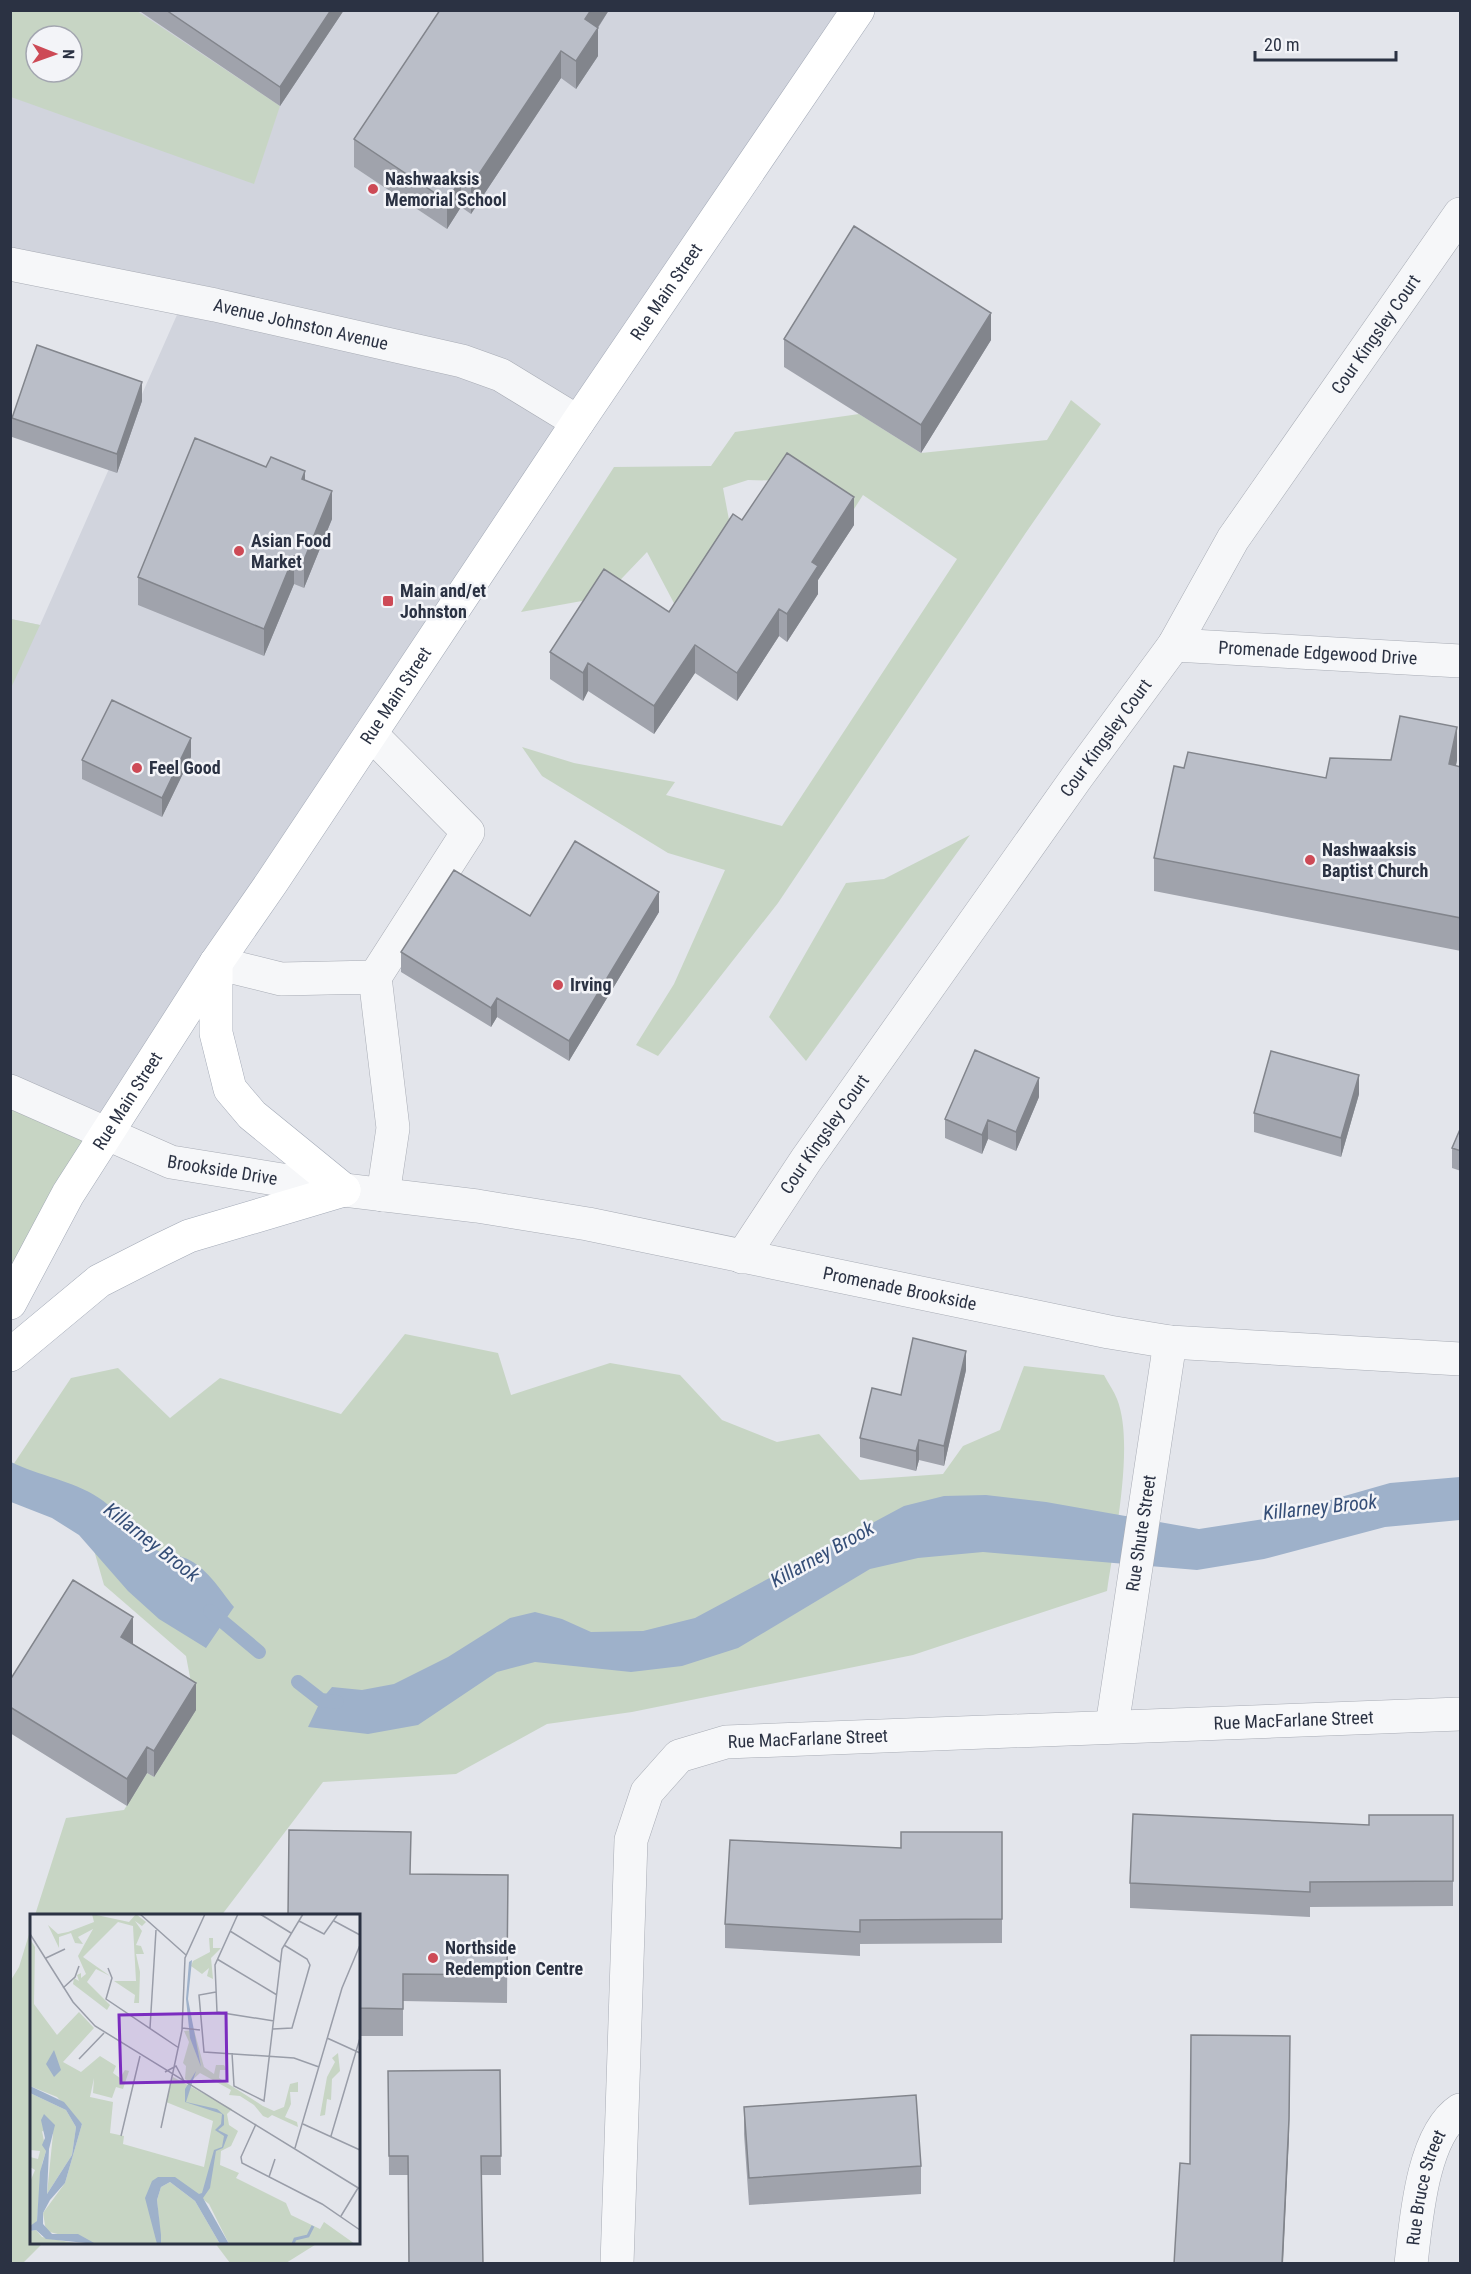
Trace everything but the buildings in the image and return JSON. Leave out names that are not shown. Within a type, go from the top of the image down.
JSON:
[{"type":"main road","name":"Rue Main Street","points":[[10,1303],[68,1194],[216,963],[854,12]]},
{"type":"main road","points":[[216,963],[216,1033],[230,1089],[252,1115],[344,1190]]},
{"type":"main road","points":[[10,1356],[99,1281],[158,1251],[189,1236],[344,1190]]},
{"type":"street","name":"Cour Kingsley Court","points":[[742,1257],[806,1160],[1077,777],[1174,645],[1233,539],[1461,214]]},
{"type":"street","name":"Avenue Johnston Avenue","points":[[10,264],[215,305],[462,361],[501,375],[578,422]]},
{"type":"street","name":"Promenade Edgewood Drive","points":[[1174,645],[1461,661]]},
{"type":"street","points":[[371,734],[468,832],[375,976],[393,1128],[383,1195]]},
{"type":"street","points":[[216,963],[281,979],[375,976]]},
{"type":"street","name":"Brookside Drive","points":[[10,1092],[171,1162],[344,1190]]},
{"type":"street","name":"Promenade Brookside","points":[[344,1190],[477,1206],[588,1224],[1109,1332],[1170,1341],[1461,1359]]},
{"type":"street","name":"Rue Shute Street","points":[[1112,1726],[1170,1341]]},
{"type":"street","name":"Rue MacFarlane Street","points":[[617,2264],[631,1840],[647,1792],[679,1756],[726,1742],[1461,1714]]},
{"type":"street","name":"Rue Bruce Street","points":[[1411,2264],[1420,2199],[1430,2154],[1456,2113]]},
{"type":"shaded area","points":[[11,11],[858,11],[107,1134],[11,1091],[11,619],[40,625],[184,299],[11,264]]},
{"type":"green space","points":[[10,11],[137,11],[280,106],[254,184],[11,97]]},
{"type":"green space","points":[[1071,400],[1101,424],[778,903],[658,1056],[636,1045],[674,984],[725,870],[668,853],[542,776],[522,747],[574,763],[675,782],[666,795],[782,826],[957,559],[863,495],[847,520],[787,481],[748,480],[723,488],[733,541],[676,607],[647,552],[604,597],[521,612],[614,467],[711,466],[735,432],[859,414],[921,453],[1047,440]]},
{"type":"green space","points":[[10,619],[40,625],[11,688]]},
{"type":"green space","points":[[970,835],[806,1061],[769,1017],[846,883],[884,879]]},
{"type":"green space","points":[[11,1091],[107,1134],[11,1303]]},
{"type":"green space","points":[[405,1334],[498,1353],[511,1395],[610,1363],[680,1375],[722,1420],[777,1442],[819,1434],[860,1480],[943,1474],[963,1446],[1000,1430],[1024,1366],[1104,1375],[1117,1399],[1122,1418],[1124,1441],[1124,1466],[1118,1520],[1107,1591],[913,1655],[632,1712],[547,1724],[456,1774],[323,1782],[223,1914],[35,1914],[66,1818],[124,1810],[147,1773],[154,1777],[196,1709],[186,1656],[104,1585],[83,1512],[11,1468],[71,1378],[118,1368],[170,1418],[220,1378],[341,1414]]},
{"type":"green space","points":[[30,1931],[30,2244],[42,2244],[23,2263],[11,2263],[11,1980],[19,1967]]},
{"type":"green space","points":[[216,2244],[316,2244],[286,2263],[230,2263]]},
{"type":"water","points":[[11,1462],[89,1492],[112,1508],[149,1546],[158,1551],[190,1560],[205,1571],[234,1607],[206,1648],[159,1619],[128,1591],[79,1535],[52,1518],[11,1502]]},
{"type":"water","points":[[1460,1477],[1460,1520],[1385,1527],[1264,1559],[1197,1570],[983,1552],[918,1558],[870,1569],[738,1648],[682,1666],[631,1672],[535,1662],[497,1672],[418,1725],[368,1734],[308,1727],[321,1700],[332,1687],[362,1690],[394,1684],[448,1657],[510,1618],[535,1612],[562,1619],[591,1632],[643,1631],[695,1618],[904,1506],[944,1496],[986,1495],[1046,1502],[1199,1529],[1264,1519],[1390,1483]]},
{"type":"waterway","name":"Killarney Brook","points":[[210,1611],[259,1652]]},
{"type":"waterway","name":"Killarney Brook","points":[[298,1682],[321,1700],[337,1702]]},
{"type":"place","name":"Nashwaaksis Memorial School","points":[[373,189]]},
{"type":"place","name":"Asian Food Market","points":[[239,551]]},
{"type":"place","name":"Main and/et Johnston","points":[[388,601]]},
{"type":"place","name":"Feel Good","points":[[137,768]]},
{"type":"place","name":"Nashwaaksis Baptist Church","points":[[1310,860]]},
{"type":"place","name":"Irving","points":[[558,985]]},
{"type":"place","name":"Northside Redemption Centre","points":[[433,1958]]}]
